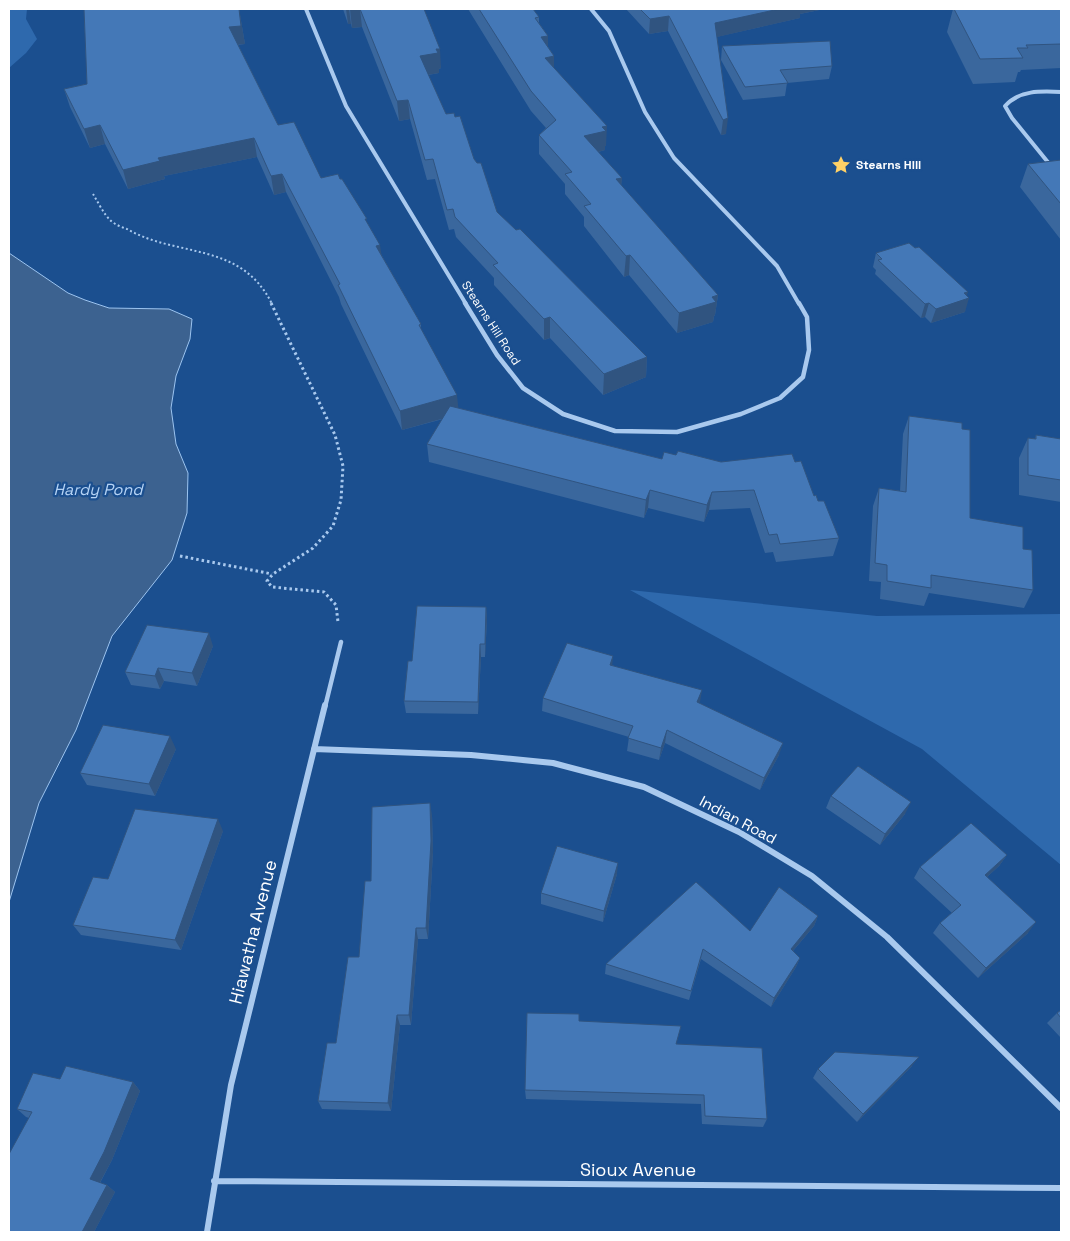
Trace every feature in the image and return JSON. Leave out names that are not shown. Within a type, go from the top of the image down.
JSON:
[{"type":"street","name":"Stearns Hill Road","points":[[306,9],[346,106],[497,355],[523,388],[563,414],[615,431],[677,432],[740,414],[780,398],[803,377],[808,350],[807,317],[777,266],[674,158],[645,112],[609,31],[591,9]]},
{"type":"street","points":[[1055,171],[1012,118],[1005,106],[1011,98],[1026,93],[1061,92]]},
{"type":"street","name":"Hiawatha Avenue","points":[[207,1232],[231,1085],[341,642]]},
{"type":"street","name":"Indian Road","points":[[314,749],[471,755],[553,763],[644,787],[739,832],[812,876],[887,937],[1061,1108]]},
{"type":"street","name":"Sioux Avenue","points":[[214,1181],[1061,1188]]},
{"type":"path","points":[[93,194],[110,220],[138,236],[217,256],[246,270],[268,296],[331,426],[343,466],[341,500],[333,526],[313,548],[273,574],[267,581],[272,587],[324,592],[336,605],[341,642]]},
{"type":"path","points":[[180,556],[273,574]]},
{"type":"shaded area","points":[[9,9],[27,9],[26,19],[37,39],[26,53],[9,68]]},
{"type":"shaded area","points":[[630,590],[877,616],[1061,614],[1061,865],[922,749]]},
{"type":"water","name":"Hardy Pond","points":[[9,253],[68,293],[85,300],[109,308],[169,309],[192,319],[190,339],[176,376],[171,408],[176,444],[188,473],[187,513],[172,560],[112,636],[76,730],[39,803],[9,902]]},
{"type":"building","points":[[84,9],[239,9],[241,26],[229,27],[278,125],[294,122],[321,178],[338,174],[340,179],[342,179],[367,219],[365,219],[380,245],[376,246],[421,324],[419,325],[457,395],[400,411],[338,285],[340,284],[282,174],[271,176],[254,138],[158,158],[160,161],[123,170],[100,125],[84,129],[64,89],[87,84]]},
{"type":"building","points":[[360,9],[424,9],[440,49],[436,49],[438,53],[420,56],[446,114],[454,113],[455,117],[460,116],[474,159],[477,163],[481,163],[497,212],[516,230],[520,229],[647,357],[604,374],[550,317],[544,319],[493,265],[498,263],[455,217],[453,209],[447,210],[433,159],[425,160],[408,100],[397,101]]},
{"type":"building","points":[[479,9],[533,9],[539,17],[535,18],[548,36],[541,37],[554,56],[545,58],[607,126],[602,127],[606,131],[584,136],[622,178],[616,179],[718,295],[712,297],[716,302],[679,313],[630,255],[626,256],[584,206],[591,204],[565,174],[572,172],[539,135],[556,120],[531,91]]},
{"type":"building","points":[[640,9],[779,9],[715,23],[728,118],[723,120],[669,16],[650,19]]},
{"type":"building","points":[[954,9],[1061,9],[1061,44],[1026,45],[1028,48],[1017,48],[1023,58],[980,59]]},
{"type":"building","points":[[830,41],[832,66],[780,70],[788,83],[745,87],[722,46]]},
{"type":"building","points":[[1061,160],[1061,204],[1028,164]]},
{"type":"building","points":[[909,243],[915,248],[919,247],[968,292],[964,293],[969,298],[936,309],[929,303],[925,304],[878,260],[882,259],[876,253]]},
{"type":"building","points":[[450,406],[662,459],[664,452],[676,455],[678,451],[721,462],[792,454],[795,462],[801,461],[814,496],[816,495],[818,501],[824,501],[839,538],[780,544],[777,534],[769,535],[754,490],[712,492],[707,505],[650,490],[646,500],[427,444]]},
{"type":"building","points":[[909,416],[962,423],[962,429],[970,430],[970,518],[1023,527],[1023,549],[1032,550],[1033,590],[931,575],[931,588],[887,581],[887,565],[875,563],[879,488],[906,492]]},
{"type":"building","points":[[1036,435],[1061,439],[1061,480],[1028,475],[1028,438],[1036,439]]},
{"type":"building","points":[[417,606],[486,607],[485,644],[480,644],[478,702],[404,701],[408,661],[412,661]]},
{"type":"building","points":[[147,625],[209,633],[192,673],[158,668],[155,676],[125,672]]},
{"type":"building","points":[[567,643],[613,656],[610,665],[702,690],[697,702],[783,743],[764,778],[667,730],[661,748],[628,738],[633,726],[543,698]]},
{"type":"building","points":[[103,725],[170,736],[149,784],[80,773]]},
{"type":"building","points":[[858,766],[911,802],[885,834],[831,796]]},
{"type":"building","points":[[430,803],[431,841],[426,928],[416,928],[409,1015],[397,1015],[388,1103],[318,1101],[327,1043],[336,1043],[348,957],[359,957],[365,881],[371,881],[372,807]]},
{"type":"building","points":[[135,809],[218,819],[175,940],[73,925],[93,877],[108,879]]},
{"type":"building","points":[[971,823],[1007,855],[985,875],[1036,922],[986,968],[940,923],[961,905],[920,867]]},
{"type":"building","points":[[557,846],[618,863],[604,911],[541,893]]},
{"type":"building","points":[[696,882],[750,931],[779,887],[818,916],[791,949],[800,958],[774,998],[703,949],[691,991],[606,964]]},
{"type":"building","points":[[1061,1010],[1061,1018],[1057,1013]]},
{"type":"building","points":[[527,1013],[579,1014],[579,1021],[681,1026],[676,1044],[762,1048],[767,1119],[705,1116],[704,1095],[525,1090]]},
{"type":"building","points":[[835,1052],[919,1057],[863,1114],[818,1069]]},
{"type":"building","points":[[66,1066],[133,1082],[104,1152],[90,1179],[107,1185],[82,1232],[9,1232],[9,1154],[32,1112],[17,1109],[33,1073],[60,1079]]},
{"type":"place","name":"Stearns Hill","points":[[841,165]]}]
